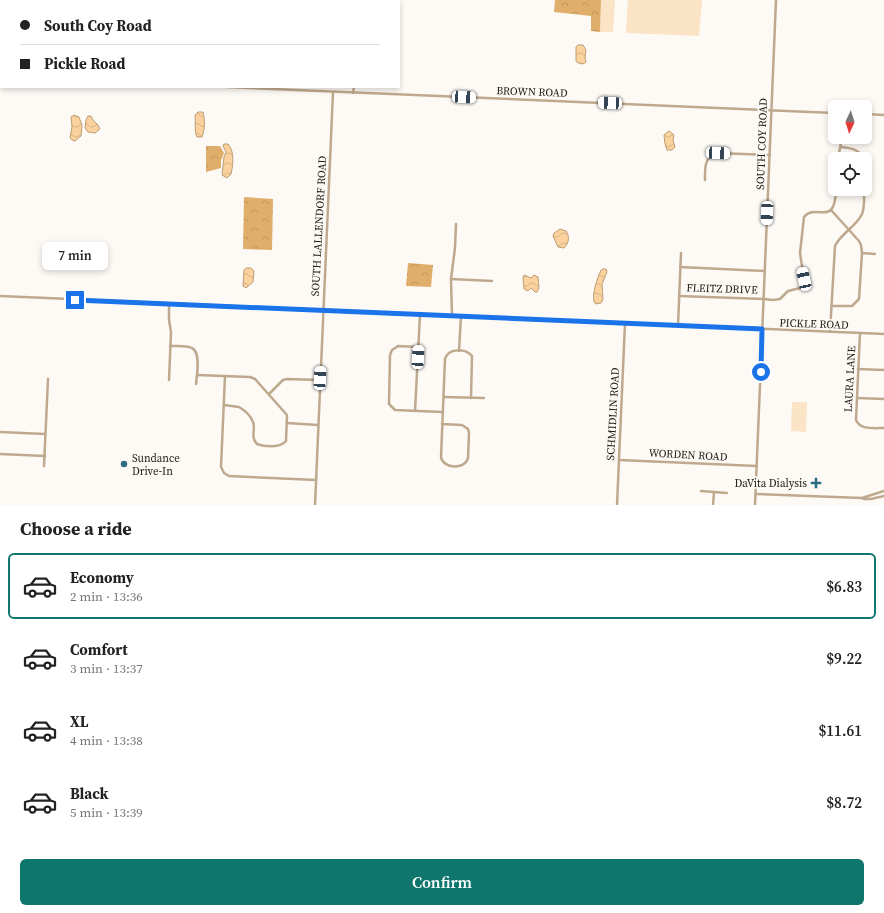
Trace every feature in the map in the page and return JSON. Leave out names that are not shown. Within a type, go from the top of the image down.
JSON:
[{"type":"street","name":"SOUTH COY ROAD","points":[[755,505],[776,0]]},
{"type":"street","name":"BROWN ROAD","points":[[248,88],[828,113]]},
{"type":"street","points":[[354,88],[354,93]]},
{"type":"street","name":"SOUTH LALLENDORF ROAD","points":[[315,505],[333,92]]},
{"type":"street","points":[[872,114],[884,115]]},
{"type":"street","points":[[840,152],[841,146],[860,152]]},
{"type":"street","points":[[705,180],[706,161],[714,153],[770,155]]},
{"type":"street","points":[[832,306],[852,306],[859,300],[862,253],[859,241],[831,210],[836,203],[836,196]]},
{"type":"street","points":[[830,332],[835,246],[840,237],[857,222],[862,215],[864,196]]},
{"type":"street","name":"FLEITZ DRIVE","points":[[679,296],[773,300],[780,299],[788,291],[800,288],[804,285],[800,252],[803,219],[806,214],[825,213],[831,210]]},
{"type":"street","points":[[452,316],[451,279],[456,224]]},
{"type":"street","points":[[678,326],[681,253]]},
{"type":"street","points":[[862,253],[875,254]]},
{"type":"street","points":[[680,267],[765,271]]},
{"type":"street","points":[[451,279],[492,281]]},
{"type":"street","name":"PICKLE ROAD","points":[[0,296],[884,334]]},
{"type":"street","points":[[169,304],[169,380]]},
{"type":"street","points":[[416,410],[420,314]]},
{"type":"street","points":[[459,351],[461,316]]},
{"type":"street","name":"SCHMIDLIN ROAD","points":[[618,505],[625,323]]},
{"type":"street","name":"LAURA LANE","points":[[860,334],[856,419],[858,425],[864,427],[884,428]]},
{"type":"street","points":[[170,346],[190,347],[196,351],[196,384]]},
{"type":"street","points":[[418,346],[398,346],[392,350],[388,402],[392,408],[396,410],[443,412]]},
{"type":"street","points":[[442,424],[462,425],[466,427],[469,432],[468,460],[463,466],[446,465],[442,460],[442,424],[446,356],[452,351],[467,352],[472,358],[471,398]]},
{"type":"street","points":[[858,369],[884,370]]},
{"type":"street","points":[[197,375],[253,378],[287,414],[286,440],[284,444],[278,446],[259,445],[253,439],[253,424],[251,419],[239,407],[224,405]]},
{"type":"street","points":[[225,376],[221,467],[224,473],[229,476],[316,480]]},
{"type":"street","points":[[44,466],[48,378]]},
{"type":"street","points":[[269,394],[285,379],[320,380]]},
{"type":"street","points":[[444,397],[484,398]]},
{"type":"street","points":[[856,398],[884,399]]},
{"type":"street","points":[[287,424],[318,425]]},
{"type":"street","points":[[0,432],[46,434]]},
{"type":"street","points":[[0,454],[45,456]]},
{"type":"street","name":"WORDEN ROAD","points":[[619,460],[757,466]]},
{"type":"street","points":[[756,494],[871,499],[884,496],[883,491],[862,498]]},
{"type":"street","points":[[701,492],[728,493]]},
{"type":"street","points":[[713,505],[714,492]]},
{"type":"shaded area","points":[[601,0],[615,0],[613,32],[600,32]]},
{"type":"shaded area","points":[[628,0],[702,0],[699,36],[626,33]]},
{"type":"shaded area","points":[[792,402],[807,402],[806,432],[791,431]]},
{"type":"green space","points":[[555,0],[601,0],[600,32],[591,31],[591,16],[554,12]]},
{"type":"green space","points":[[206,146],[220,146],[224,153],[221,161],[221,168],[206,172]]},
{"type":"green space","points":[[244,197],[273,199],[272,250],[243,249]]},
{"type":"green space","points":[[408,263],[433,265],[431,287],[406,286]]},
{"type":"water","points":[[578,45],[583,45],[586,50],[586,62],[583,64],[576,61],[576,47]]},
{"type":"water","points":[[198,112],[203,112],[204,115],[202,137],[197,137],[196,132],[195,115]]},
{"type":"water","points":[[74,115],[79,117],[82,125],[81,136],[75,141],[70,138],[72,127],[71,117]]},
{"type":"water","points":[[88,116],[91,116],[100,129],[95,133],[88,132],[85,128]]},
{"type":"water","points":[[669,131],[674,135],[673,140],[675,147],[672,150],[667,150],[665,144],[664,135]]},
{"type":"water","points":[[224,144],[228,144],[233,155],[231,174],[227,178],[222,175],[226,152],[223,146]]},
{"type":"water","points":[[560,229],[566,231],[568,235],[568,242],[564,248],[558,247],[553,236],[554,233]]},
{"type":"water","points":[[246,268],[251,268],[254,271],[253,282],[246,288],[243,286],[244,270]]},
{"type":"water","points":[[603,269],[606,269],[607,272],[602,284],[603,299],[601,303],[596,304],[594,302],[594,290],[599,274]]},
{"type":"water","points":[[524,275],[531,278],[534,275],[538,277],[539,288],[537,292],[531,288],[528,291],[524,289]]},
{"type":"place","name":"Sundance Drive-In","points":[[124,464]]},
{"type":"place","name":"DaVita Dialysis","points":[[816,483]]},
{"type":"route","points":[[75,300],[762,329],[761,372]]}]
